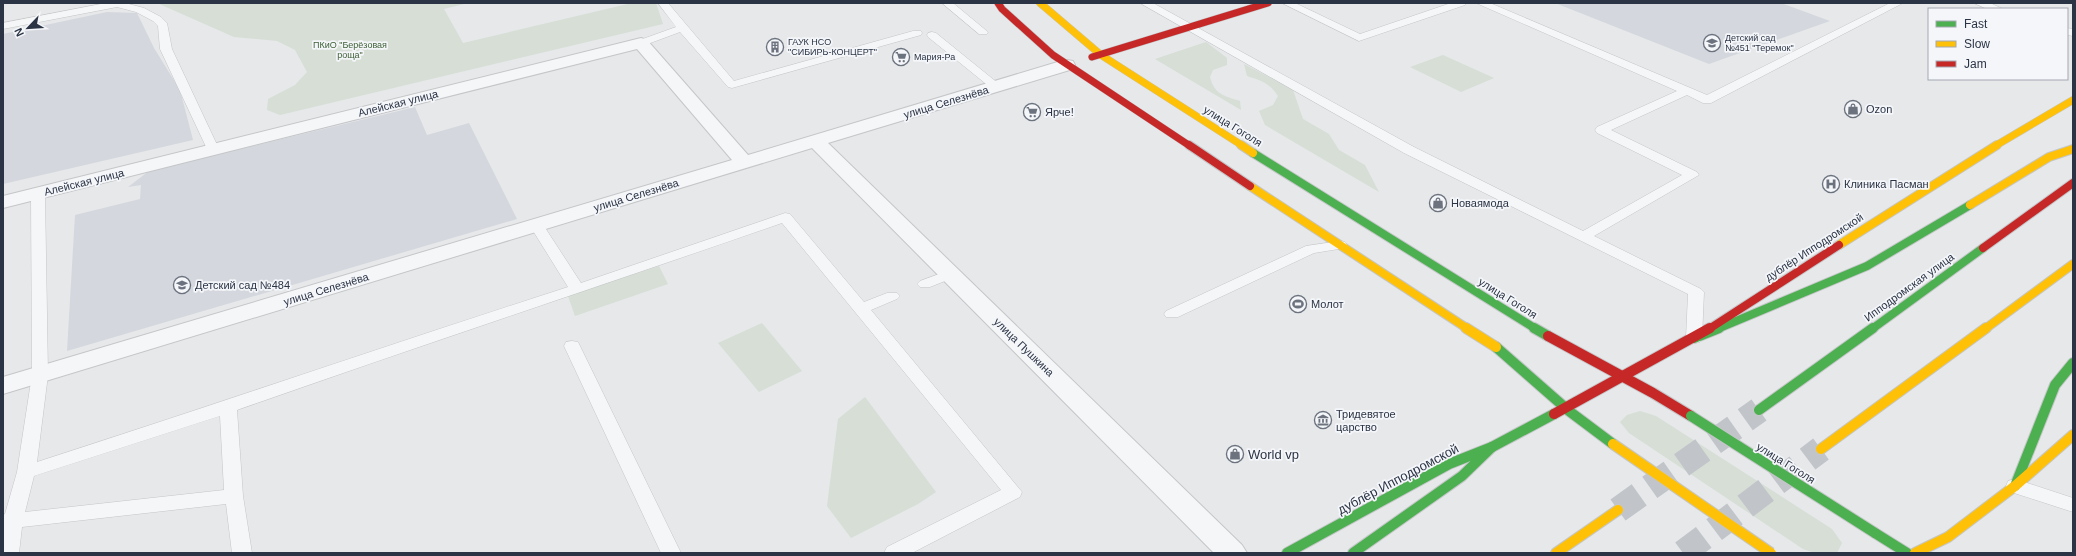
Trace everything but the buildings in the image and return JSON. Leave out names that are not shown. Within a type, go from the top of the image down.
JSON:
[{"type":"main road","points":[[998,3],[1002,9],[1047,51],[1500,350],[1592,430],[1771,553]]},
{"type":"main road","name":"улица Гоголя","points":[[1040,3],[1054,17],[1101,55],[1158,93],[1536,330],[1623,378],[1653,392],[1907,553]]},
{"type":"main road","name":"улица Селезнёва","points":[[1067,65],[1268,3]]},
{"type":"main road","name":"дублёр Ипподромской","points":[[1287,553],[1449,464],[1492,447],[1522,432],[1694,338],[1960,167],[2073,100]]},
{"type":"main road","points":[[1694,338],[1867,266],[2049,156],[2073,149]]},
{"type":"main road","name":"Ипподромская улица","points":[[1759,410],[2073,183]]},
{"type":"main road","points":[[1821,449],[2073,264]]},
{"type":"main road","points":[[2015,486],[2055,385],[2073,363]]},
{"type":"main road","points":[[1915,553],[1948,537],[2015,486],[2073,436]]},
{"type":"main road","points":[[1353,553],[1462,476],[1492,447]]},
{"type":"main road","points":[[1556,553],[1618,510]]},
{"type":"street","name":"Алейская улица","points":[[3,202],[641,43]]},
{"type":"street","points":[[641,43],[744,162]]},
{"type":"street","name":"улица Селезнёва","points":[[3,386],[537,226],[744,162],[816,142],[1067,65]]},
{"type":"street","name":"улица Пушкина","points":[[816,142],[1232,553]]},
{"type":"lane","points":[[663,3],[682,28],[732,85],[917,33]]},
{"type":"lane","points":[[947,3],[983,32]]},
{"type":"lane","points":[[1145,3],[1409,150],[1696,292],[1694,338]]},
{"type":"lane","points":[[1286,3],[1359,38],[1461,3]]},
{"type":"lane","points":[[1481,3],[1707,100],[1898,3]]},
{"type":"lane","points":[[1870,3],[1887,8]]},
{"type":"lane","points":[[1979,3],[1995,8]]},
{"type":"lane","points":[[3,26],[117,4],[140,10],[157,19],[163,25],[166,49],[213,149]]},
{"type":"lane","points":[[641,43],[682,28]]},
{"type":"lane","points":[[932,35],[995,86]]},
{"type":"lane","points":[[1584,236],[1692,176],[1600,130],[1687,91]]},
{"type":"lane","points":[[9,553],[8,522],[26,472],[40,375],[38,194]]},
{"type":"lane","points":[[26,472],[577,289],[785,217],[1013,492],[894,553]]},
{"type":"lane","points":[[537,226],[577,289]]},
{"type":"lane","points":[[1172,314],[1311,249],[1340,245]]},
{"type":"lane","points":[[925,284],[950,274]]},
{"type":"lane","points":[[860,309],[892,296]]},
{"type":"lane","points":[[572,346],[672,553]]},
{"type":"lane","points":[[228,406],[234,496],[242,553]]},
{"type":"lane","points":[[2015,486],[2073,505]]},
{"type":"lane","points":[[8,522],[234,496]]},
{"type":"shaded area","name":"Детский сад №451 \"Теремок\"","points":[[1555,3],[1781,3],[1830,21],[1709,64]]},
{"type":"shaded area","points":[[107,12],[137,13],[154,48],[180,90],[193,140],[3,184],[3,34]]},
{"type":"shaded area","name":"Детский сад №484","points":[[415,107],[427,135],[469,123],[517,219],[67,351],[75,215],[140,199],[141,185],[128,187],[149,171]]},
{"type":"green space","name":"ПКиО \"Берёзовая роща\"","points":[[157,3],[468,3],[444,9],[463,43],[632,3],[656,3],[663,24],[280,115],[267,110],[268,99],[295,85],[307,72],[295,50],[277,41],[234,37]]},
{"type":"green space","points":[[1206,42],[1227,58],[1227,65],[1213,70],[1210,77],[1214,87],[1220,94],[1240,101],[1241,110],[1155,59]]},
{"type":"green space","points":[[1443,55],[1494,78],[1461,92],[1410,67]]},
{"type":"green space","points":[[1244,64],[1293,90],[1303,119],[1329,134],[1339,150],[1365,165],[1379,192],[1265,125],[1259,111],[1273,105],[1278,96],[1268,85],[1247,76]]},
{"type":"green space","points":[[659,266],[668,284],[575,316],[568,296]]},
{"type":"green space","points":[[762,323],[802,371],[759,392],[718,343]]},
{"type":"green space","points":[[865,397],[936,492],[918,504],[851,538],[827,506],[838,419]]},
{"type":"green space","points":[[1640,411],[1656,416],[1832,529],[1842,543],[1837,553],[1815,553],[1803,549],[1629,433],[1620,422],[1627,415]]},
{"type":"tunnel","points":[[1618,510],[1759,410]]},
{"type":"tunnel","points":[[1683,553],[1821,449]]},
{"type":"traffic: fast","points":[[1253,153],[1548,336]]},
{"type":"traffic: fast","points":[[1694,338],[1867,266],[1970,205]]},
{"type":"traffic: fast","points":[[1759,410],[1983,248]]},
{"type":"traffic: fast","points":[[1496,347],[1569,411],[1613,444]]},
{"type":"traffic: fast","points":[[2015,486],[2055,385],[2073,363]]},
{"type":"traffic: fast","points":[[1287,553],[1449,464],[1492,447],[1554,414]]},
{"type":"traffic: fast","points":[[1691,416],[1875,533]]},
{"type":"traffic: fast","points":[[1353,553],[1462,476],[1492,447]]},
{"type":"traffic: fast","points":[[1875,533],[1907,553]]},
{"type":"traffic: slow","points":[[1040,3],[1101,55],[1253,153]]},
{"type":"traffic: slow","points":[[1839,245],[1960,167],[2073,100]]},
{"type":"traffic: slow","points":[[1970,205],[2049,157],[2073,149]]},
{"type":"traffic: slow","points":[[1250,186],[1496,347]]},
{"type":"traffic: slow","points":[[1821,449],[2073,264]]},
{"type":"traffic: slow","points":[[1915,553],[1948,537],[2015,486],[2073,435]]},
{"type":"traffic: slow","points":[[1613,444],[1771,553]]},
{"type":"traffic: slow","points":[[1556,553],[1618,510]]},
{"type":"traffic: jam","points":[[998,3],[1002,9],[1053,55],[1250,186]]},
{"type":"traffic: jam","points":[[1092,57],[1268,3]]},
{"type":"traffic: jam","points":[[1983,248],[2073,183]]},
{"type":"traffic: jam","points":[[1554,414],[1694,338],[1839,245]]},
{"type":"traffic: jam","points":[[1548,336],[1653,393],[1691,416]]},
{"type":"place","name":"Детский сад №451 \"Теремок\"","points":[[1712,43]]},
{"type":"place","name":"ГАУК НСО \"СИБИРЬ-КОНЦЕРТ\"","points":[[775,47]]},
{"type":"place","name":"Мария-Ра","points":[[901,57]]},
{"type":"place","name":"Ozon","points":[[1853,109]]},
{"type":"place","name":"Ярче!","points":[[1032,112]]},
{"type":"place","name":"Клиника Пасман","points":[[1831,184]]},
{"type":"place","name":"Новаямода","points":[[1438,203]]},
{"type":"place","name":"Детский сад №484","points":[[182,285]]},
{"type":"place","name":"Молот","points":[[1298,304]]},
{"type":"place","name":"Тридевятое царство","points":[[1323,420]]},
{"type":"place","name":"World vp","points":[[1235,454]]}]
